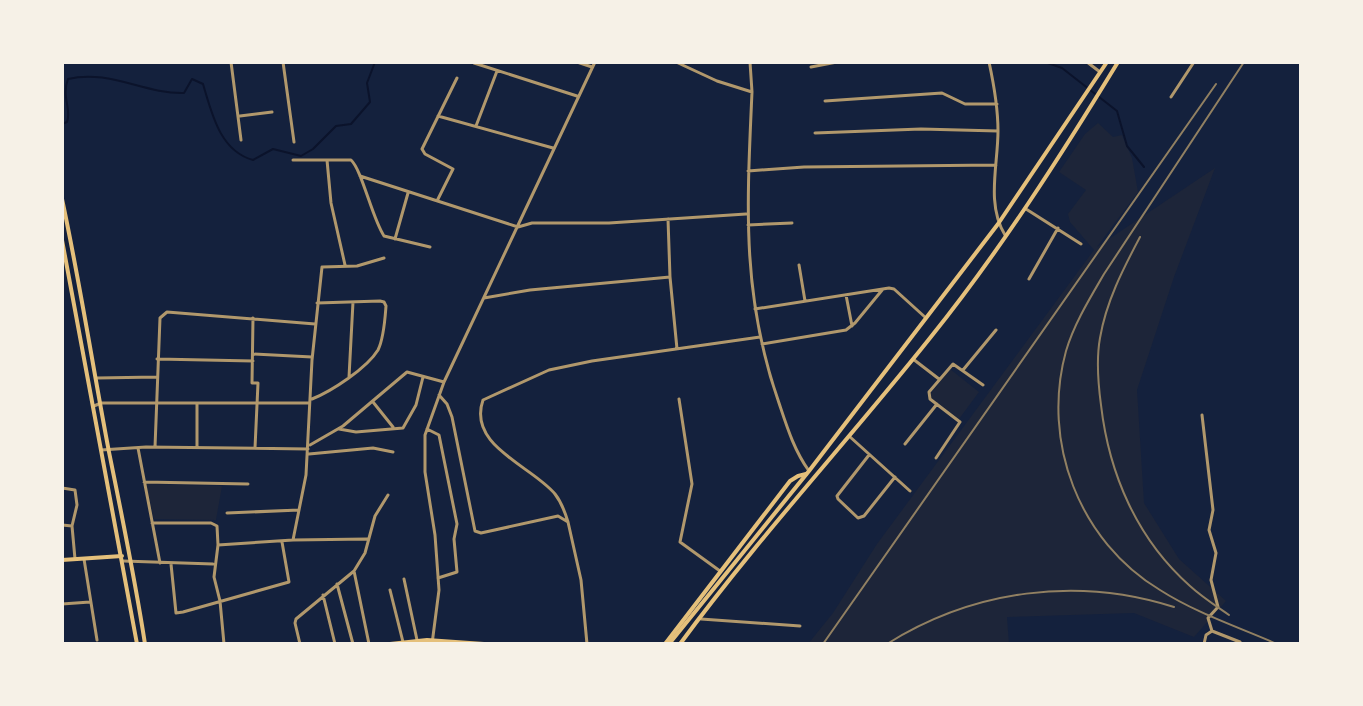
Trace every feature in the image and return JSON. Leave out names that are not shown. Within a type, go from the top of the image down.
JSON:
[{"type":"main road","points":[[667,644],[807,472],[998,224],[1107,62]]},
{"type":"main road","points":[[680,644],[802,489],[913,359],[1007,237],[1118,62]]},
{"type":"main road","points":[[62,199],[133,561],[145,644]]},
{"type":"main road","points":[[62,240],[137,644]]},
{"type":"main road","points":[[667,644],[790,481],[807,472]]},
{"type":"main road","points":[[62,560],[122,558]]},
{"type":"main road","points":[[390,644],[417,640],[484,644]]},
{"type":"street","points":[[231,62],[241,140]]},
{"type":"street","points":[[283,62],[294,142]]},
{"type":"street","points":[[433,642],[438,578],[425,472],[427,429],[444,382],[594,64],[577,62]]},
{"type":"street","points":[[676,62],[717,81],[752,92]]},
{"type":"street","points":[[750,62],[752,92],[746,214],[755,309],[768,370],[796,453],[807,472]]},
{"type":"street","points":[[811,67],[837,62]]},
{"type":"street","points":[[989,62],[997,104],[998,131],[994,204],[998,224],[1007,237]]},
{"type":"street","points":[[1087,62],[1100,73]]},
{"type":"street","points":[[1171,97],[1194,62]]},
{"type":"street","points":[[474,63],[579,96]]},
{"type":"street","points":[[476,126],[497,71]]},
{"type":"street","points":[[437,201],[453,171],[423,151],[457,78]]},
{"type":"street","points":[[825,101],[942,93],[965,104],[997,104]]},
{"type":"street","points":[[238,116],[272,112]]},
{"type":"street","points":[[438,116],[553,148]]},
{"type":"street","points":[[815,133],[921,129],[998,131]]},
{"type":"street","points":[[293,160],[351,160],[357,166],[381,233],[430,247]]},
{"type":"street","points":[[327,160],[331,203],[345,265]]},
{"type":"street","points":[[748,172],[804,167],[996,165]]},
{"type":"street","points":[[360,176],[518,227],[532,223],[609,223],[746,214]]},
{"type":"street","points":[[395,239],[408,192]]},
{"type":"street","points":[[1026,209],[1081,244]]},
{"type":"street","points":[[668,219],[677,349]]},
{"type":"street","points":[[747,225],[792,223]]},
{"type":"street","points":[[1029,279],[1058,228]]},
{"type":"street","points":[[293,540],[308,450],[312,357],[322,267],[357,266],[384,258]]},
{"type":"street","points":[[799,265],[805,301]]},
{"type":"street","points":[[484,298],[530,290],[670,277]]},
{"type":"street","points":[[755,309],[884,288],[894,289],[926,318]]},
{"type":"street","points":[[762,344],[842,331],[852,326],[884,288]]},
{"type":"street","points":[[846,295],[852,326]]},
{"type":"street","points":[[349,377],[353,302]]},
{"type":"street","points":[[94,406],[101,403],[156,401],[310,402],[332,390],[375,354],[386,306],[384,302],[317,303]]},
{"type":"street","points":[[155,447],[158,326],[160,318],[167,312],[315,324]]},
{"type":"street","points":[[253,318],[252,383],[258,383],[255,448]]},
{"type":"street","points":[[963,370],[996,330]]},
{"type":"street","points":[[587,644],[581,580],[563,505],[553,491],[515,465],[494,443],[478,412],[483,400],[549,370],[760,337]]},
{"type":"street","points":[[253,354],[312,357]]},
{"type":"street","points":[[157,359],[253,361]]},
{"type":"street","points":[[913,359],[939,379]]},
{"type":"street","points":[[936,458],[960,422],[928,395],[953,364],[983,385]]},
{"type":"street","points":[[308,450],[373,402],[405,373],[411,371],[444,382]]},
{"type":"street","points":[[97,378],[157,377]]},
{"type":"street","points":[[338,429],[356,432],[405,426],[413,413],[423,377]]},
{"type":"street","points":[[439,395],[452,417],[475,531],[481,533],[558,516],[568,522]]},
{"type":"street","points":[[679,399],[692,484],[680,542],[720,571]]},
{"type":"street","points":[[373,402],[394,428]]},
{"type":"street","points":[[197,403],[197,447]]},
{"type":"street","points":[[905,444],[937,404]]},
{"type":"street","points":[[1202,415],[1213,510],[1209,530],[1216,553],[1211,580],[1218,607],[1208,618],[1212,631]]},
{"type":"street","points":[[427,429],[439,435],[457,524],[454,539],[457,572],[438,578]]},
{"type":"street","points":[[849,436],[910,491]]},
{"type":"street","points":[[101,450],[155,447],[373,448],[393,452]]},
{"type":"street","points":[[138,448],[160,563]]},
{"type":"street","points":[[869,455],[837,496],[858,518],[864,516],[895,477]]},
{"type":"street","points":[[144,482],[248,484]]},
{"type":"street","points":[[62,488],[75,490],[77,505],[72,526],[75,559]]},
{"type":"street","points":[[300,644],[295,623],[323,595],[354,571],[365,553],[375,516],[388,495]]},
{"type":"street","points":[[227,513],[299,510]]},
{"type":"street","points":[[152,523],[213,523],[217,526],[218,545],[213,564],[224,644]]},
{"type":"street","points":[[62,525],[72,526]]},
{"type":"street","points":[[218,545],[367,539]]},
{"type":"street","points":[[171,564],[176,613],[289,582],[282,542]]},
{"type":"street","points":[[122,558],[171,564],[213,564]]},
{"type":"street","points":[[84,559],[97,640]]},
{"type":"street","points":[[354,571],[369,644]]},
{"type":"street","points":[[404,579],[417,640]]},
{"type":"street","points":[[337,584],[353,644]]},
{"type":"street","points":[[390,590],[403,642]]},
{"type":"street","points":[[323,595],[335,644]]},
{"type":"street","points":[[62,604],[90,602]]},
{"type":"street","points":[[699,619],[800,626]]},
{"type":"street","points":[[1212,631],[1240,642]]},
{"type":"street","points":[[1204,644],[1212,631]]},
{"type":"shaded area","points":[[1098,123],[1113,137],[1122,135],[1132,158],[1138,192],[1097,247],[1215,168],[1174,277],[1137,390],[1144,503],[1179,559],[1226,601],[1194,637],[1134,613],[1007,617],[1009,644],[808,644],[833,613],[877,544],[1094,250],[1070,222],[1068,214],[1086,190],[1059,172],[1085,134]]},
{"type":"shaded area","points":[[950,369],[979,392],[959,419],[929,396]]},
{"type":"shaded area","points":[[146,484],[222,486],[216,520],[154,519]]},
{"type":"waterway","points":[[62,124],[67,122],[68,117],[68,79],[98,77],[184,93],[192,79],[203,84],[219,130],[233,149],[253,160],[273,149],[301,156],[313,149],[336,126],[351,124],[370,102],[367,83],[375,62]]},
{"type":"waterway","points":[[1045,62],[1062,68],[1117,111],[1127,146],[1144,167]]},
{"type":"railway","points":[[1244,62],[1104,274],[1083,311],[1066,351],[1060,385],[1059,420],[1063,454],[1073,486],[1088,517],[1108,545],[1132,569],[1160,590],[1203,613],[1277,644]]},
{"type":"railway","points":[[823,644],[1216,84]]},
{"type":"railway","points":[[1140,237],[1111,299],[1099,346],[1098,372],[1105,431],[1129,504],[1155,548],[1190,586],[1229,615]]},
{"type":"railway","points":[[887,644],[954,611],[990,600],[1026,594],[1100,592],[1137,597],[1174,607]]}]
